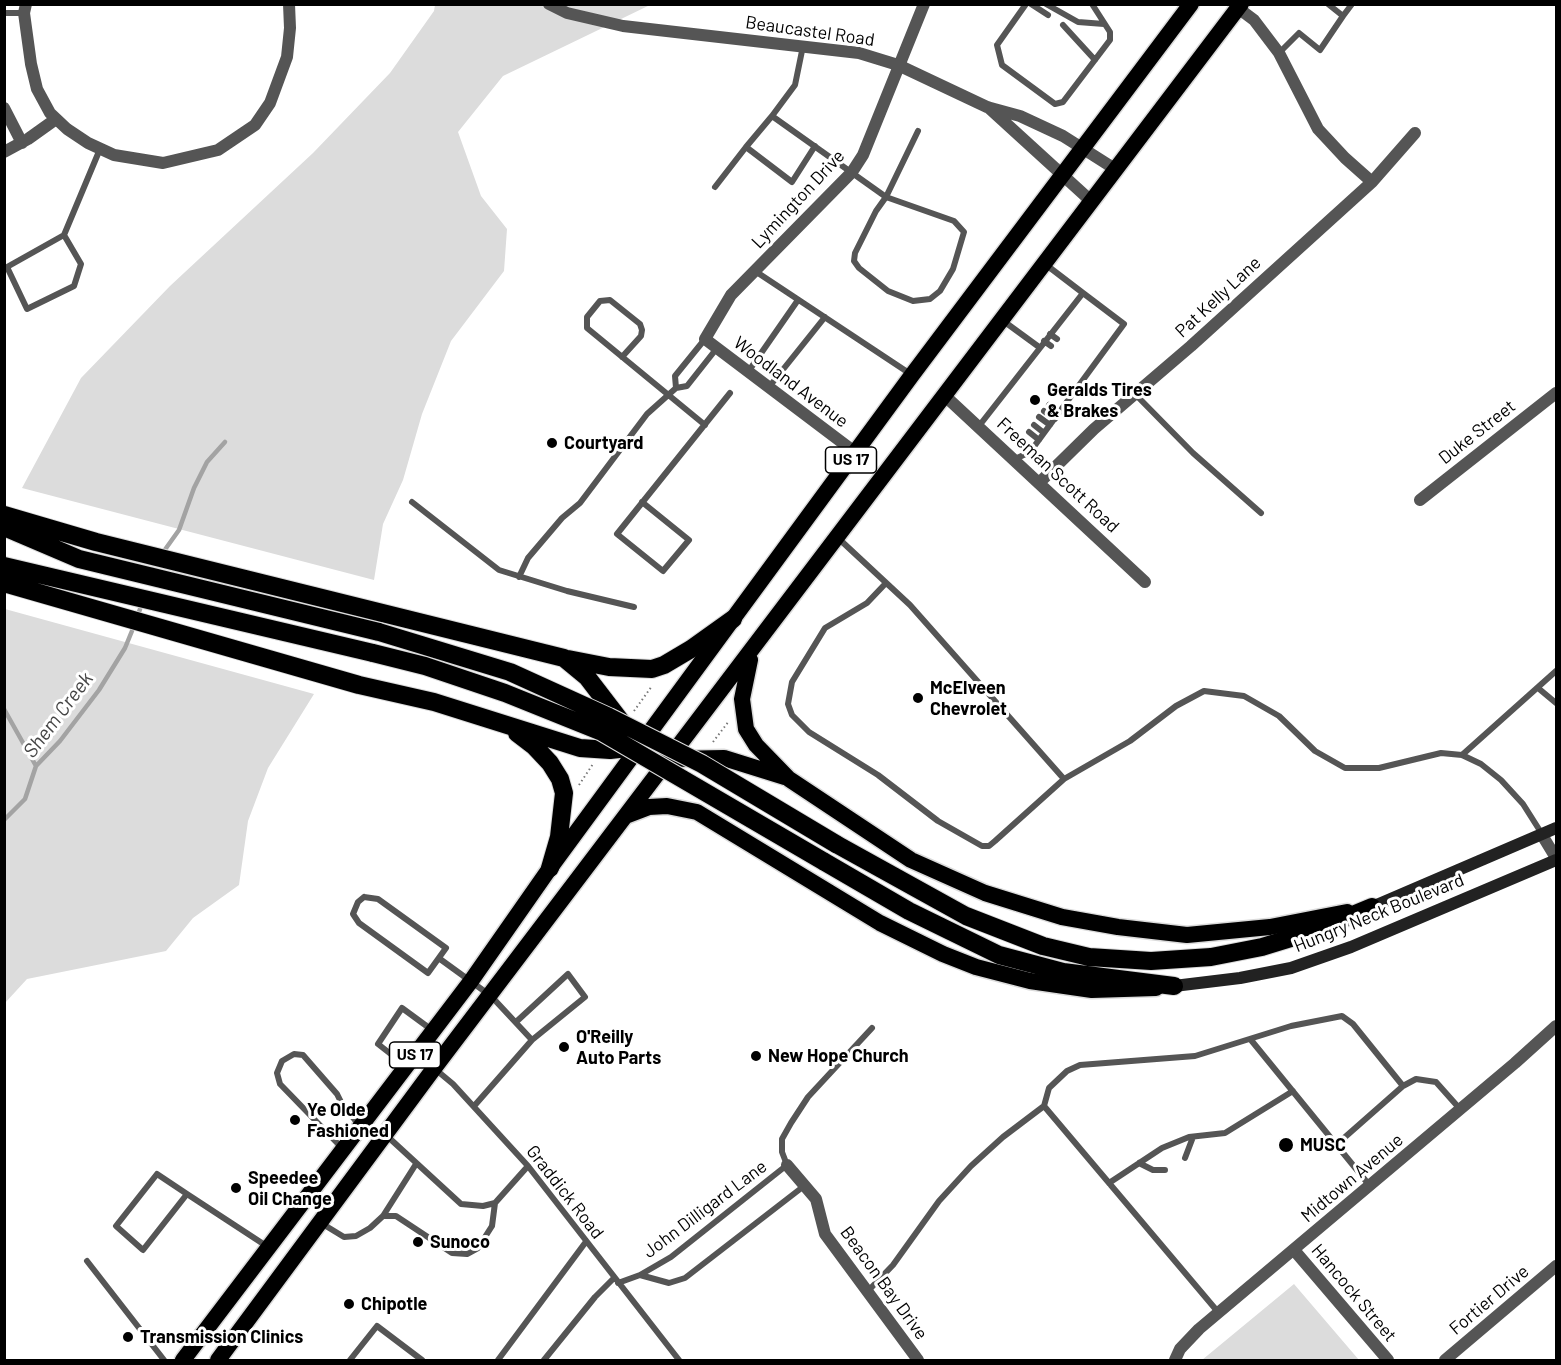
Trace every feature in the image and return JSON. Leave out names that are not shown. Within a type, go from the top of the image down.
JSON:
[{"type":"highway","name":"US 17","points":[[183,1360],[471,981],[550,868],[642,746],[912,375],[1191,4]]},
{"type":"highway","name":"US 17","points":[[218,1360],[435,1067],[1240,6]]},
{"type":"highway","points":[[4,515],[96,542],[564,658],[609,667],[652,669],[664,665],[733,619]]},
{"type":"highway","points":[[4,527],[79,559],[379,632],[510,672],[609,717],[702,764],[836,844],[966,916],[1043,946],[1089,957],[1150,961],[1211,957],[1262,947],[1314,931],[1372,907]]},
{"type":"highway","points":[[4,566],[374,653],[425,666],[506,693],[602,732],[909,912],[999,955],[1064,972],[1174,986]]},
{"type":"highway","points":[[4,583],[359,685],[434,702],[508,727],[594,750],[642,746]]},
{"type":"highway","points":[[754,648],[744,680],[742,699],[746,729],[756,745],[789,779],[911,860],[985,893],[1062,917],[1118,927],[1187,935],[1270,927],[1372,907]]},
{"type":"highway","points":[[564,658],[587,677],[642,746],[670,759],[724,758],[789,779]]},
{"type":"highway","points":[[508,727],[534,746],[560,779],[564,793],[564,813],[550,868]]},
{"type":"highway","points":[[670,759],[698,802],[716,822]]},
{"type":"highway","points":[[628,815],[649,807],[668,806],[697,812],[880,922],[943,954],[976,967],[1030,981],[1092,990],[1134,990],[1174,986]]},
{"type":"main road","name":"Hungry Neck Boulevard","points":[[1372,907],[1557,828]]},
{"type":"main road","name":"Hungry Neck Boulevard","points":[[1174,986],[1240,978],[1291,968],[1351,947],[1557,859]]},
{"type":"street","points":[[25,9],[37,89],[56,119],[67,129],[100,149],[136,161],[163,163],[218,150],[255,125],[270,103],[287,57],[289,4]]},
{"type":"street","name":"Beaucastel Road","points":[[549,4],[567,13],[623,26],[859,53],[898,65],[987,107],[1020,116],[1083,147],[1115,169]]},
{"type":"street","name":"Lymington Drive","points":[[705,339],[731,295],[852,172],[863,155],[924,4]]},
{"type":"street","points":[[1240,6],[1280,53],[1318,129],[1372,182]]},
{"type":"street","name":"Beaucastel Road","points":[[987,107],[1091,201]]},
{"type":"street","points":[[4,108],[22,143]]},
{"type":"street","points":[[4,152],[22,143],[56,119]]},
{"type":"street","name":"Pat Kelly Lane","points":[[1040,482],[1372,182],[1414,133]]},
{"type":"street","name":"Woodland Avenue","points":[[705,339],[856,453]]},
{"type":"street","name":"Duke Street","points":[[1420,500],[1557,393]]},
{"type":"street","name":"Freeman Scott Road","points":[[944,395],[1145,582]]},
{"type":"street","points":[[1542,835],[1557,859]]},
{"type":"street","name":"Midtown Avenue","points":[[1175,1360],[1180,1349],[1219,1313],[1557,1026]]},
{"type":"street","name":"Beacon Bay Drive","points":[[788,1166],[816,1199],[825,1234],[918,1360]]},
{"type":"street","name":"Hancock Street","points":[[1294,1250],[1388,1360]]},
{"type":"street","name":"Fortier Drive","points":[[1454,1358],[1557,1266]]},
{"type":"lane","points":[[1026,4],[997,45],[1002,65],[1055,104],[1063,102],[1110,40],[1092,4]]},
{"type":"lane","points":[[1031,4],[1048,15]]},
{"type":"lane","points":[[1046,4],[1078,22],[1104,24]]},
{"type":"lane","points":[[1328,4],[1343,16]]},
{"type":"lane","points":[[1280,53],[1299,33],[1320,50],[1352,4]]},
{"type":"lane","points":[[4,13],[25,9]]},
{"type":"lane","points":[[1063,25],[1095,60]]},
{"type":"lane","points":[[715,187],[795,85],[802,46]]},
{"type":"lane","points":[[772,116],[886,198],[954,221],[964,232],[953,269],[940,291],[930,299],[913,301],[888,291],[859,268],[854,261],[855,253],[876,211],[886,198],[918,131]]},
{"type":"lane","points":[[746,147],[792,182],[815,146]]},
{"type":"lane","points":[[64,236],[81,264],[74,286],[27,309],[7,267],[64,236],[100,149]]},
{"type":"lane","points":[[1015,459],[1030,452],[1040,440],[1124,324],[1044,263]]},
{"type":"lane","points":[[755,271],[912,375]]},
{"type":"lane","points":[[979,426],[1083,293]]},
{"type":"lane","points":[[622,357],[641,336],[640,324],[610,300],[600,301],[587,317],[587,328],[622,357],[668,394],[705,425]]},
{"type":"lane","points":[[748,372],[798,300]]},
{"type":"lane","points":[[769,387],[825,317]]},
{"type":"lane","points":[[1002,320],[1041,344],[1051,346]]},
{"type":"lane","points":[[1050,334],[1057,339]]},
{"type":"lane","points":[[676,388],[675,376],[705,339]]},
{"type":"lane","points":[[519,576],[535,550],[562,518],[580,503],[647,414],[676,388],[687,386],[717,348]]},
{"type":"lane","points":[[1087,361],[1094,365]]},
{"type":"lane","points":[[1082,368],[1088,372]]},
{"type":"lane","points":[[1012,382],[1019,387]]},
{"type":"lane","points":[[1005,392],[1012,397]]},
{"type":"lane","points":[[642,502],[689,540],[663,572],[616,534],[730,393]]},
{"type":"lane","points":[[1135,394],[1193,453],[1261,513]]},
{"type":"lane","points":[[1000,398],[1007,403]]},
{"type":"lane","points":[[994,406],[1000,411]]},
{"type":"lane","points":[[1047,408],[1057,416]]},
{"type":"lane","points":[[1040,417],[1050,425]]},
{"type":"lane","points":[[1034,424],[1044,433]]},
{"type":"lane","points":[[1029,432],[1040,440]]},
{"type":"lane","points":[[412,502],[499,570],[634,607]]},
{"type":"lane","points":[[837,538],[886,583],[948,647],[1064,779]]},
{"type":"lane","points":[[886,583],[867,603],[825,628],[802,663],[789,693],[792,715],[798,723],[887,782],[946,827],[982,846],[989,846],[1064,779],[1130,741],[1176,706],[1204,692],[1244,696],[1279,716],[1315,751],[1345,768],[1379,768],[1441,753],[1462,755],[1481,764],[1501,780],[1522,804],[1542,835]]},
{"type":"lane","points":[[1462,755],[1557,671]]},
{"type":"lane","points":[[1538,688],[1557,703]]},
{"type":"lane","points":[[364,897],[378,899],[446,948],[440,959],[428,973],[359,923],[353,914],[355,906],[364,897]]},
{"type":"lane","points":[[440,959],[491,996],[532,1040]]},
{"type":"lane","points":[[475,1105],[532,1040],[585,997],[568,974],[516,1022]]},
{"type":"lane","name":"Graddick Road","points":[[433,1031],[402,1008],[378,1044],[411,1060],[435,1067],[475,1105],[528,1166],[585,1243],[678,1360]]},
{"type":"lane","points":[[867,1292],[893,1266],[939,1201],[971,1166],[1003,1137],[1044,1106],[1049,1088],[1067,1071],[1080,1065],[1195,1056],[1291,1026],[1342,1016],[1353,1024],[1403,1086]]},
{"type":"lane","points":[[788,1166],[782,1152],[782,1139],[791,1123],[808,1097],[872,1028]]},
{"type":"lane","points":[[1251,1040],[1370,1186]]},
{"type":"lane","points":[[343,1150],[280,1084],[277,1073],[282,1061],[294,1054],[303,1055],[337,1094],[360,1127]]},
{"type":"lane","points":[[1336,1145],[1403,1086],[1416,1079],[1436,1082],[1460,1110]]},
{"type":"lane","points":[[1109,1183],[1169,1144],[1193,1137],[1225,1133],[1293,1091]]},
{"type":"lane","points":[[1044,1106],[1219,1313]]},
{"type":"lane","points":[[385,1135],[461,1204],[483,1206],[495,1203],[528,1166]]},
{"type":"lane","points":[[1185,1158],[1193,1137]]},
{"type":"lane","points":[[1139,1163],[1153,1170],[1165,1170]]},
{"type":"lane","points":[[321,1222],[344,1237],[356,1236],[370,1228],[383,1216],[416,1164]]},
{"type":"lane","name":"John Dilligard Lane","points":[[616,1281],[640,1275],[671,1257],[788,1166]]},
{"type":"lane","points":[[188,1194],[143,1250],[116,1226],[157,1174],[188,1194],[268,1248]]},
{"type":"lane","name":"John Dilligard Lane","points":[[640,1275],[669,1282],[685,1278],[804,1186]]},
{"type":"lane","points":[[383,1216],[396,1216],[452,1253],[467,1254],[478,1248],[492,1226],[495,1203]]},
{"type":"lane","points":[[498,1360],[585,1243]]},
{"type":"lane","points":[[87,1261],[164,1360]]},
{"type":"lane","points":[[544,1360],[595,1296],[616,1281]]},
{"type":"lane","points":[[350,1360],[377,1326],[422,1360]]},
{"type":"path","points":[[632,713],[656,680]]},
{"type":"path","points":[[709,747],[732,718]]},
{"type":"path","points":[[575,791],[594,762]]},
{"type":"shaded area","points":[[435,5],[650,5],[503,76],[458,132],[481,196],[507,229],[504,271],[451,341],[422,414],[403,480],[383,524],[374,580],[22,488],[81,378],[170,286],[313,153],[390,73],[434,11]]},
{"type":"shaded area","points":[[5,609],[314,694],[268,768],[248,821],[239,885],[193,918],[166,951],[27,979],[5,1003]]},
{"type":"shaded area","points":[[1294,1284],[1359,1360],[1202,1360]]},
{"type":"waterway","name":"Shem Creek","points":[[164,551],[179,530],[194,488],[207,462],[225,442]]},
{"type":"waterway","name":"Shem Creek","points":[[139,612],[142,603]]},
{"type":"waterway","name":"Shem Creek","points":[[4,820],[25,799],[36,766],[60,741],[99,690],[125,648],[134,626]]},
{"type":"waterway","points":[[4,709],[36,766]]},
{"type":"place","name":"Geralds Tires & Brakes","points":[[1035,400]]},
{"type":"place","name":"Courtyard","points":[[552,443]]},
{"type":"place","name":"McElveen Chevrolet","points":[[918,698]]},
{"type":"place","name":"O'Reilly Auto Parts","points":[[564,1047]]},
{"type":"place","name":"New Hope Church","points":[[756,1056]]},
{"type":"place","name":"Ye Olde Fashioned","points":[[295,1120]]},
{"type":"place","name":"MUSC","points":[[1286,1145]]},
{"type":"place","name":"Speedee Oil Change","points":[[236,1188]]},
{"type":"place","name":"Sunoco","points":[[418,1242]]},
{"type":"place","name":"Chipotle","points":[[349,1304]]},
{"type":"place","name":"Transmission Clinics","points":[[128,1337]]}]
